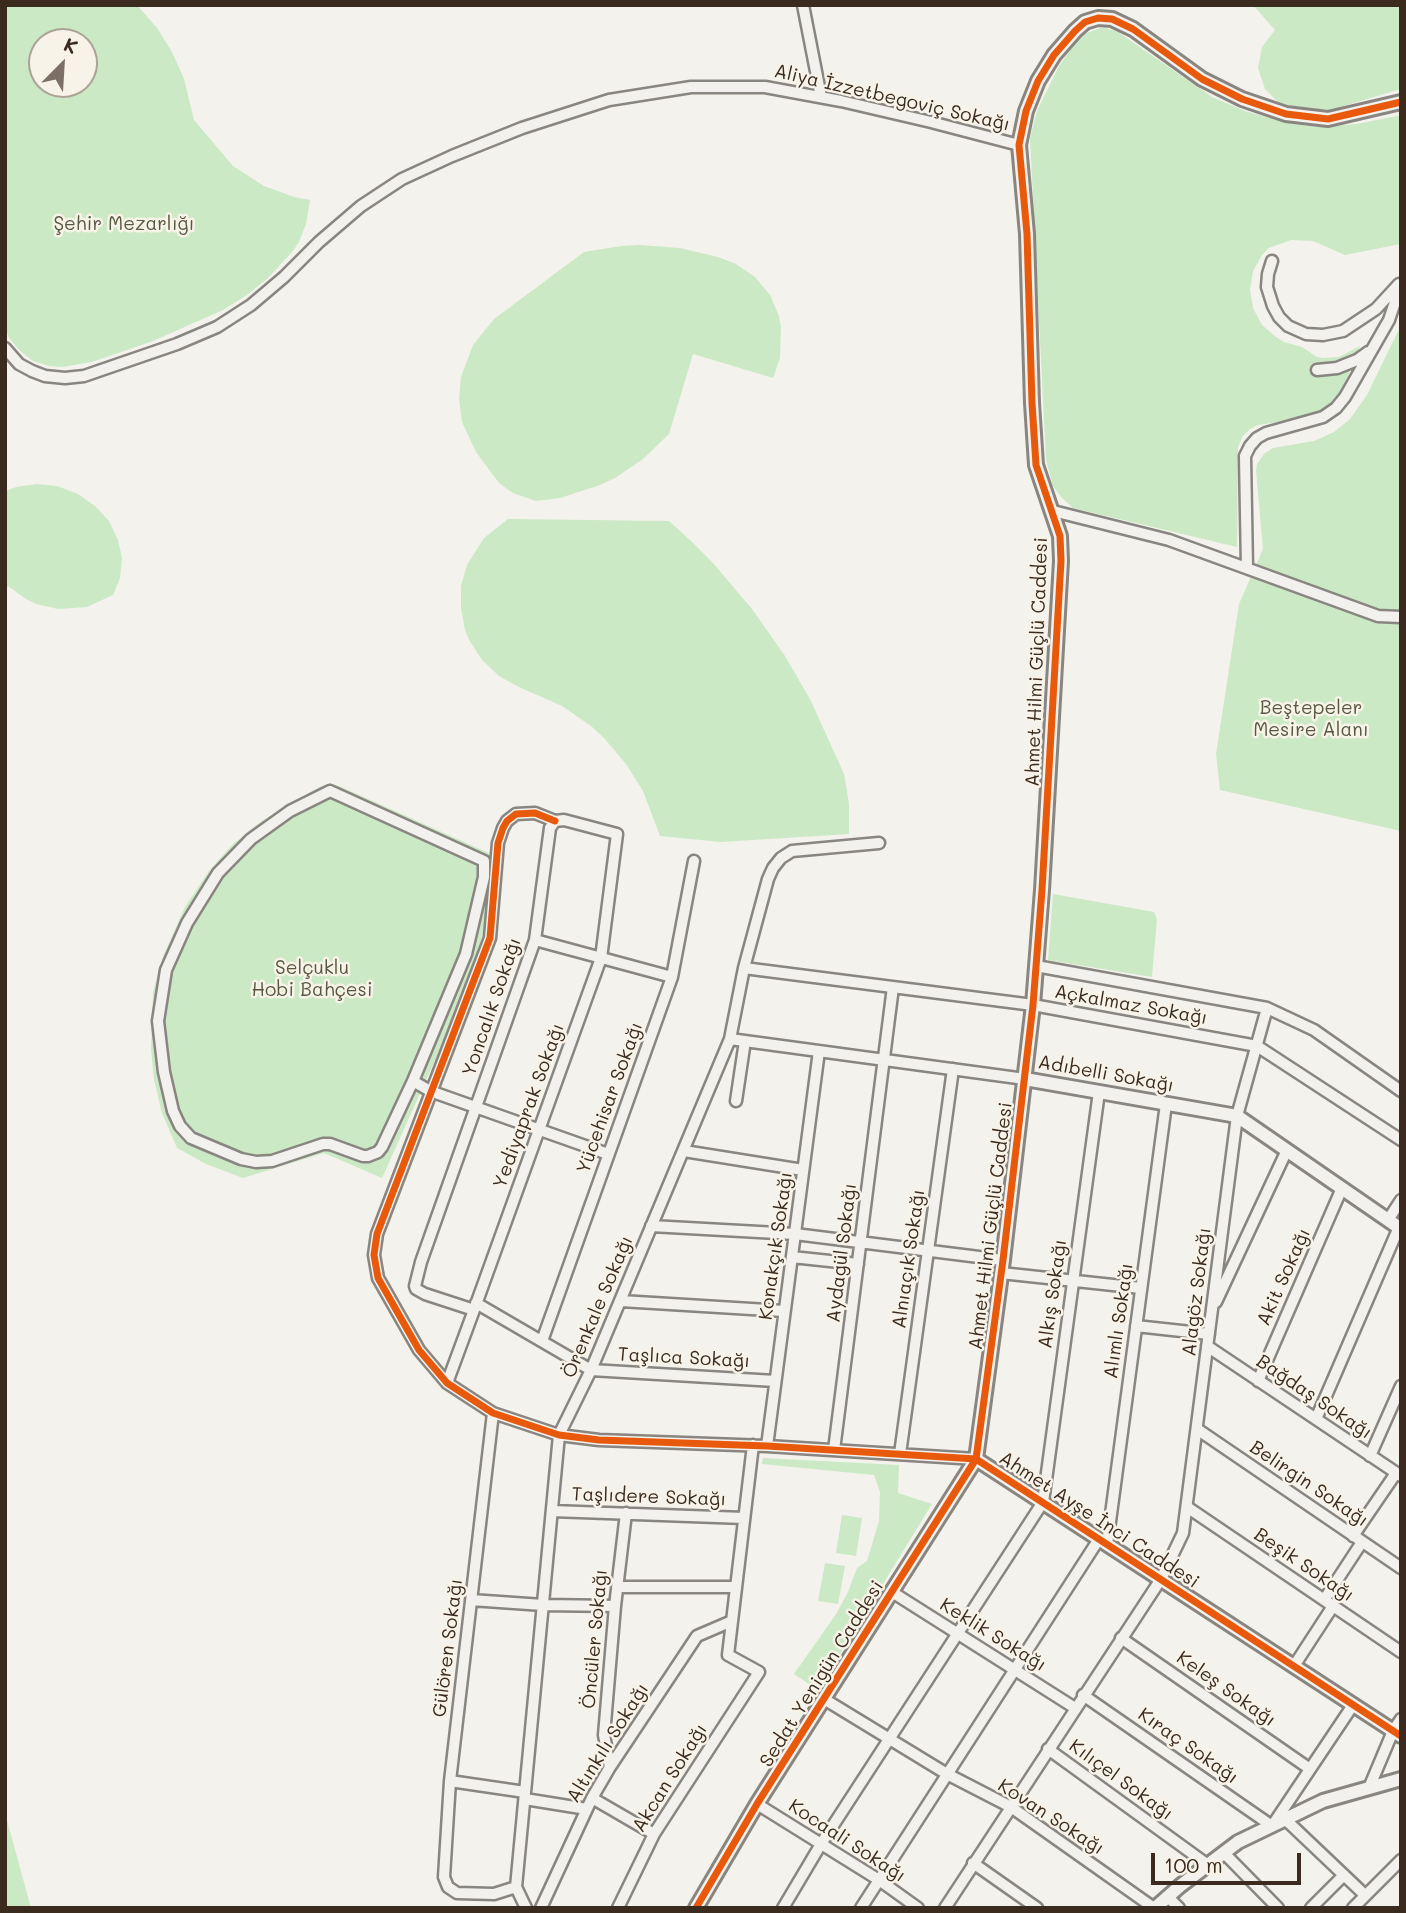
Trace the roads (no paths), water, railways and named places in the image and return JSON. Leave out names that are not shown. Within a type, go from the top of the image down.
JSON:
[{"type":"street","points":[[803,5],[821,97]]},
{"type":"street","name":"Ahmet Hilmi Güçlü Caddesi","points":[[976,1459],[1033,1005],[1061,561],[1060,536],[1036,465],[1027,234],[1019,145],[1026,111],[1054,54],[1085,22],[1098,18],[1112,19],[1133,29],[1202,79],[1232,94],[1286,114],[1328,119],[1401,102]]},
{"type":"street","name":"Aliya İzzetbegoviç Sokağı","points":[[5,348],[19,364],[32,371],[45,376],[65,378],[84,376],[177,344],[217,327],[251,305],[361,206],[402,179],[522,128],[609,100],[691,87],[765,87],[931,122],[1019,145]]},
{"type":"street","points":[[1272,261],[1268,287],[1273,306],[1288,326],[1306,334],[1323,335],[1343,331],[1376,309],[1401,283]]},
{"type":"street","points":[[1247,568],[1245,456],[1250,446],[1265,433],[1323,417],[1336,408],[1389,320],[1401,283]]},
{"type":"street","points":[[1317,370],[1337,368],[1357,360],[1373,348]]},
{"type":"street","points":[[1053,511],[1169,540],[1378,616],[1401,617]]},
{"type":"street","points":[[330,791],[485,863],[466,954],[413,1082],[382,1147],[368,1156],[323,1144],[272,1161],[241,1159],[191,1138],[180,1126],[173,1111],[163,1072],[158,1021],[166,970],[187,923],[218,873],[251,839],[290,811],[330,791]]},
{"type":"street","name":"Ahmet Ayşe İnci Caddesi","points":[[555,821],[535,813],[516,814],[503,828],[498,843],[490,938],[377,1234],[374,1255],[378,1278],[419,1350],[447,1383],[493,1413],[559,1435],[599,1440],[753,1445],[976,1459],[1397,1733]]},
{"type":"street","name":"Yediyaprak Sokağı","points":[[447,1383],[601,958],[617,834],[564,820],[555,821]]},
{"type":"street","name":"Yoncalık Sokağı","points":[[475,1307],[416,1289],[421,1262],[535,940],[550,828],[555,821]]},
{"type":"street","name":"Örenkale Sokağı","points":[[516,1887],[559,1435],[621,1301],[730,1039],[744,968],[773,868],[781,858],[792,851],[878,843]]},
{"type":"street","name":"Yücehisar Sokağı","points":[[542,1341],[672,977],[694,861]]},
{"type":"street","points":[[535,940],[672,977]]},
{"type":"street","points":[[1036,966],[1268,1008],[1314,1030],[1401,1090]]},
{"type":"street","name":"Açkalmaz Sokağı","points":[[744,968],[1033,1005],[1257,1046],[1401,1140]]},
{"type":"street","name":"Aydagül Sokağı","points":[[834,1450],[893,987]]},
{"type":"street","name":"Alagöz Sokağı","points":[[944,1908],[1161,1579],[1184,1534],[1237,1116],[1268,1008]]},
{"type":"street","name":"Adıbelli Sokağı","points":[[730,1039],[1025,1079],[1237,1116],[1396,1225]]},
{"type":"street","points":[[736,1101],[745,1041]]},
{"type":"street","name":"Konakçık Sokağı","points":[[766,1446],[819,1051]]},
{"type":"street","name":"Alnıaçık Sokağı","points":[[900,1454],[953,1069]]},
{"type":"street","points":[[413,1082],[430,1091],[608,1154]]},
{"type":"street","name":"Alkış Sokağı","points":[[1043,1502],[1099,1092]]},
{"type":"street","name":"Alımlı Sokağı","points":[[1103,1541],[1166,1104]]},
{"type":"street","points":[[1212,1311],[1287,1150]]},
{"type":"street","points":[[684,1151],[803,1170]]},
{"type":"street","name":"Akit Sokağı","points":[[1258,1381],[1342,1188]]},
{"type":"street","points":[[1316,1419],[1396,1225],[1401,1200]]},
{"type":"street","points":[[651,1226],[795,1234],[928,1251],[1073,1281],[1141,1288]]},
{"type":"street","points":[[792,1257],[858,1264]]},
{"type":"street","points":[[621,1301],[785,1311]]},
{"type":"street","points":[[475,1307],[591,1370]]},
{"type":"street","points":[[1136,1326],[1209,1334]]},
{"type":"street","name":"Bağdaş Sokağı","points":[[1207,1346],[1398,1475]]},
{"type":"street","name":"Taşlıca Sokağı","points":[[591,1370],[775,1381]]},
{"type":"street","points":[[1370,1456],[1401,1386]]},
{"type":"street","name":"Gülören Sokağı","points":[[493,1413],[450,1781],[444,1877],[448,1887],[457,1893],[494,1894],[516,1887]]},
{"type":"street","name":"Belirgin Sokağı","points":[[1197,1429],[1401,1569]]},
{"type":"street","points":[[732,1621],[753,1445]]},
{"type":"street","name":"Sedat Yenigün Caddesi","points":[[696,1908],[757,1804],[976,1459]]},
{"type":"street","points":[[1294,1666],[1329,1603],[1358,1539],[1398,1475]]},
{"type":"street","points":[[783,1908],[821,1844],[1043,1502]]},
{"type":"street","name":"Beşik Sokağı","points":[[1187,1507],[1401,1652]]},
{"type":"street","name":"Taşlıdere Sokağı","points":[[552,1511],[744,1518]]},
{"type":"street","name":"Öncüler Sokağı","points":[[610,1767],[604,1735],[626,1513]]},
{"type":"street","points":[[861,1908],[1103,1541]]},
{"type":"street","points":[[617,1587],[736,1587]]},
{"type":"street","name":"Keklik Sokağı","points":[[892,1592],[1075,1707]]},
{"type":"street","points":[[471,1600],[615,1606]]},
{"type":"street","name":"Akcan Sokağı","points":[[618,1908],[653,1834],[759,1672],[728,1655],[732,1621]]},
{"type":"street","name":"Altınkılı Sokağı","points":[[541,1908],[592,1798],[697,1636],[732,1621]]},
{"type":"street","name":"Keleş Sokağı","points":[[1121,1637],[1310,1769]]},
{"type":"street","name":"Kıraç Sokağı","points":[[1083,1695],[1272,1826]]},
{"type":"street","name":"Kovan Sokağı","points":[[824,1699],[947,1774],[1010,1807],[1155,1908]]},
{"type":"street","points":[[1272,1826],[1353,1705]]},
{"type":"street","points":[[1369,1788],[1397,1733],[1401,1719]]},
{"type":"street","name":"Kılıçel Sokağı","points":[[1048,1749],[1208,1865]]},
{"type":"street","points":[[1155,1908],[1238,1842],[1323,1801],[1401,1779]]},
{"type":"street","points":[[450,1781],[587,1809]]},
{"type":"street","points":[[592,1798],[653,1834]]},
{"type":"street","name":"Kocaali Sokağı","points":[[757,1804],[918,1908]]},
{"type":"street","points":[[1285,1819],[1366,1895]]},
{"type":"street","points":[[1224,1853],[1279,1908]]},
{"type":"street","points":[[1353,1908],[1401,1860]]},
{"type":"street","points":[[973,1863],[1037,1908]]},
{"type":"street","points":[[1311,1908],[1344,1875]]},
{"type":"street","points":[[516,1887],[529,1906]]},
{"type":"street","points":[[1168,1897],[1179,1908]]},
{"type":"park label","name":"Şehir Mezarlığı","points":[[124,224]]},
{"type":"park label","name":"Beştepeler Mesire Alanı","points":[[1311,719]]},
{"type":"park label","name":"Selçuklu Hobi Bahçesi","points":[[312,979]]}]
